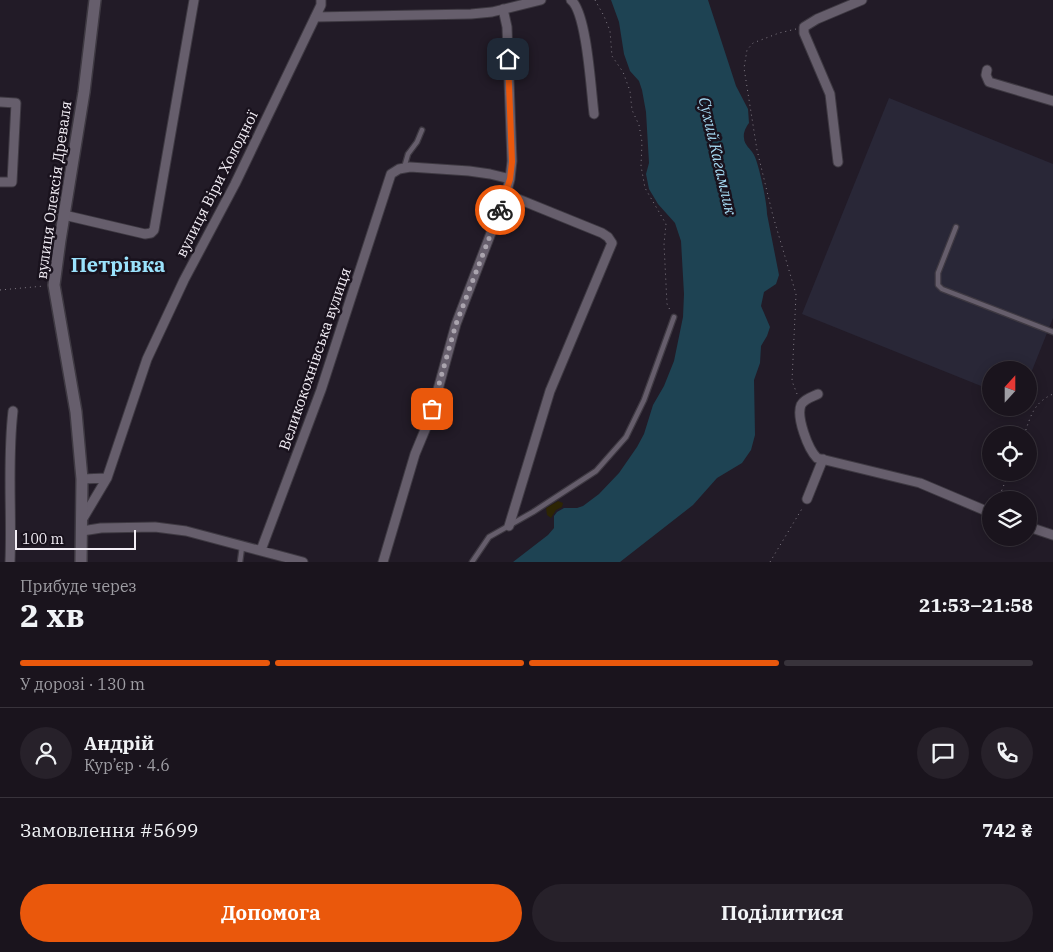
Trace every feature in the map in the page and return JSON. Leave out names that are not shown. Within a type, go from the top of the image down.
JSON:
[{"type":"street","name":"вулиця Олексія Древаля","points":[[81,562],[82,479],[76,412],[54,285],[84,92],[95,0]]},
{"type":"street","points":[[64,215],[145,234],[151,234],[154,230],[194,0]]},
{"type":"street","name":"вулиця Віри Холодної","points":[[82,526],[107,478],[147,359],[184,280],[235,184],[321,5],[321,0]]},
{"type":"street","points":[[315,17],[451,15],[503,9],[541,0]]},
{"type":"street","points":[[572,0],[579,10],[585,38],[594,114]]},
{"type":"street","points":[[838,162],[830,94],[804,33],[804,27],[817,19],[862,0]]},
{"type":"street","points":[[383,562],[415,454],[432,409],[456,324],[510,179],[512,162],[507,36],[503,9]]},
{"type":"street","points":[[987,70],[986,75],[989,82],[1053,101]]},
{"type":"street","points":[[0,102],[16,102],[12,182],[0,182]]},
{"type":"street","points":[[404,168],[469,171],[510,179]]},
{"type":"street","name":"Великокохнівська вулиця","points":[[261,550],[321,390],[391,174],[404,168]]},
{"type":"street","points":[[506,194],[602,233],[612,243],[550,391],[509,526]]},
{"type":"street","points":[[818,394],[807,399],[802,404],[800,410],[802,426],[811,452],[817,458],[920,483],[982,509]]},
{"type":"street","points":[[10,562],[10,434],[13,411]]},
{"type":"street","points":[[808,499],[823,460]]},
{"type":"street","points":[[82,479],[107,478]]},
{"type":"street","points":[[82,526],[101,528],[155,527],[186,531],[303,562]]},
{"type":"street","points":[[1037,530],[1053,535]]},
{"type":"lane","points":[[404,168],[408,154],[417,142],[422,130]]},
{"type":"lane","points":[[956,227],[938,273],[938,285],[942,289],[1053,332]]},
{"type":"lane","points":[[472,562],[489,537],[596,471],[626,436],[644,400],[674,317]]},
{"type":"lane","points":[[240,562],[242,547]]},
{"type":"path","points":[[595,0],[610,31],[612,56],[623,72],[630,91],[632,110],[639,125],[642,142],[641,166],[645,188],[666,224],[664,244],[667,304],[674,317]]},
{"type":"path","points":[[802,404],[792,381],[796,294],[773,216],[757,150],[744,68],[747,50],[753,43],[779,33],[804,27]]},
{"type":"path","points":[[0,290],[54,285]]},
{"type":"path","points":[[1028,426],[1033,412],[1042,399],[1053,394]]},
{"type":"path","points":[[770,562],[808,499]]},
{"type":"shaded area","points":[[889,98],[1053,164],[1053,318],[1036,361],[982,361],[982,386],[802,314]]},
{"type":"sand","points":[[558,501],[563,503],[562,507],[556,510],[551,518],[547,515],[546,508]]},
{"type":"water","name":"Сухий Кагамлик","points":[[611,0],[708,0],[736,86],[748,109],[749,123],[744,132],[744,140],[754,155],[760,175],[779,275],[776,284],[764,292],[761,306],[770,327],[761,346],[760,363],[754,380],[755,435],[751,450],[742,463],[717,478],[693,505],[620,562],[513,562],[548,535],[554,528],[554,516],[557,512],[564,508],[583,506],[599,494],[619,473],[644,434],[653,405],[664,386],[674,361],[683,317],[684,294],[681,241],[675,223],[658,204],[649,189],[646,174],[649,163],[646,112],[642,90],[639,81],[630,71],[624,54],[619,22]]},
{"type":"way so far","points":[[432,409],[456,324],[500,210]]},
{"type":"district","name":"Петрівка","points":[[118,265]]},
{"type":"route","points":[[500,210],[510,179],[512,162],[508,59]]}]
